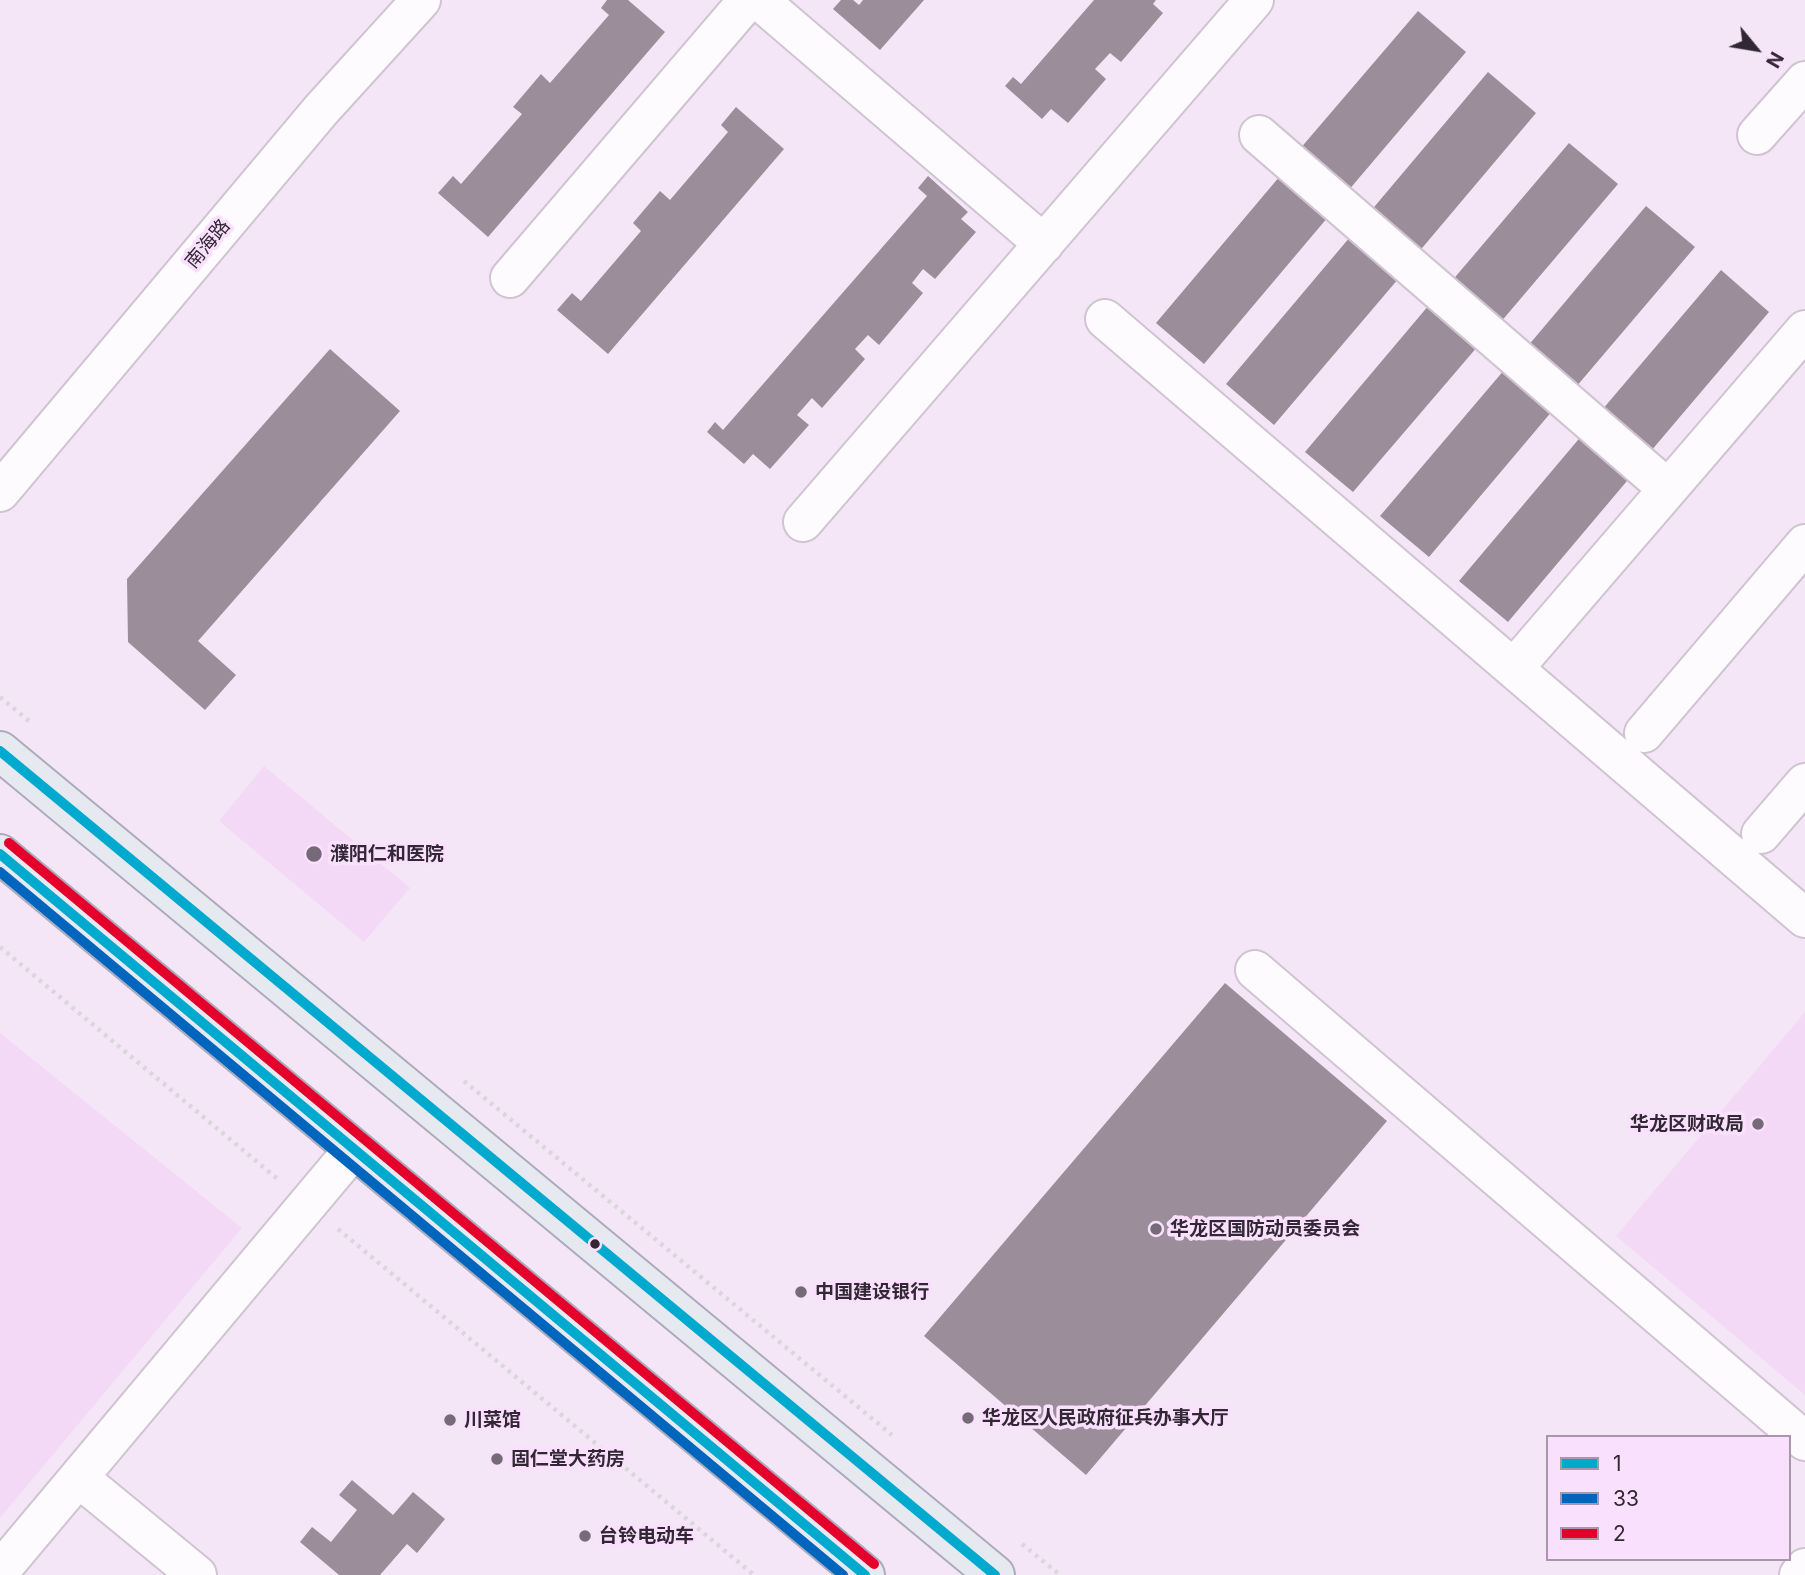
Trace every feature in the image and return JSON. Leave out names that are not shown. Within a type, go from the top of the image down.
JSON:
[{"type":"main road","points":[[0,751],[995,1575]]},
{"type":"main road","points":[[0,854],[865,1575]]},
{"type":"street","name":"南海路","points":[[0,492],[321,110],[421,0]]},
{"type":"street","points":[[510,278],[748,0]]},
{"type":"street","points":[[759,0],[1044,244]]},
{"type":"street","points":[[803,522],[1254,0]]},
{"type":"street","points":[[1757,135],[1805,81]]},
{"type":"street","points":[[1259,135],[1668,489]]},
{"type":"street","points":[[1105,319],[1805,918]]},
{"type":"street","points":[[1514,668],[1805,330]]},
{"type":"street","points":[[1644,733],[1805,544]]},
{"type":"street","points":[[1761,834],[1805,783]]},
{"type":"street","points":[[1255,970],[1805,1441]]},
{"type":"street","points":[[0,1571],[353,1150]]},
{"type":"street","points":[[79,1478],[197,1575]]},
{"type":"street","points":[[1799,1575],[1805,1568]]},
{"type":"path","points":[[0,947],[754,1575]]},
{"type":"shaded area","name":"濮阳仁和医院","points":[[264,766],[410,888],[364,942],[219,821]]},
{"type":"shaded area","name":"华龙区财政局","points":[[1805,1012],[1805,1395],[1616,1236]]},
{"type":"shaded area","points":[[0,1033],[242,1228],[0,1518]]},
{"type":"building","points":[[607,0],[628,0],[665,32],[488,237],[438,193],[453,176],[461,184],[522,114],[513,107],[541,74],[550,83],[609,15],[601,8]]},
{"type":"building","points":[[841,0],[853,0],[859,5],[863,0],[924,0],[880,50],[833,9]]},
{"type":"building","points":[[1094,0],[1156,0],[1153,4],[1163,13],[1121,62],[1110,53],[1095,69],[1106,79],[1068,123],[1051,109],[1042,119],[1005,86],[1013,77],[1021,84]]},
{"type":"building","points":[[1418,11],[1466,52],[1342,198],[1293,157]]},
{"type":"building","points":[[1488,72],[1536,113],[1412,260],[1364,219]]},
{"type":"building","points":[[736,107],[784,149],[608,354],[557,310],[572,293],[581,301],[641,231],[633,223],[660,191],[670,200],[728,132],[721,125]]},
{"type":"building","points":[[1569,143],[1618,184],[1494,330],[1445,289]]},
{"type":"building","points":[[928,176],[968,212],[961,219],[976,232],[935,279],[923,269],[912,283],[923,293],[879,345],[868,335],[855,349],[865,359],[822,408],[812,398],[797,415],[809,425],[770,469],[753,454],[744,464],[707,432],[715,422],[723,430],[927,196],[918,188]]},
{"type":"building","points":[[1280,176],[1328,217],[1204,364],[1156,323]]},
{"type":"building","points":[[1646,206],[1695,247],[1570,394],[1522,353]]},
{"type":"building","points":[[1350,237],[1399,278],[1274,425],[1226,384]]},
{"type":"building","points":[[1721,270],[1769,312],[1645,458],[1596,417]]},
{"type":"building","points":[[1429,305],[1478,346],[1353,492],[1305,452]]},
{"type":"building","points":[[330,349],[400,411],[198,641],[236,675],[205,710],[128,642],[127,579]]},
{"type":"building","points":[[1505,369],[1553,410],[1429,557],[1380,516]]},
{"type":"building","points":[[1583,434],[1632,475],[1508,622],[1459,581]]},
{"type":"building","name":"华龙区国防动员委员会","points":[[1225,983],[1387,1121],[1086,1475],[924,1336]]},
{"type":"building","points":[[352,1480],[393,1515],[413,1492],[445,1519],[417,1553],[407,1544],[380,1575],[339,1575],[300,1542],[312,1527],[331,1542],[357,1510],[339,1495]]},
{"type":"transit line","name":"1","points":[[0,751],[995,1575]]},
{"type":"transit line","name":"2","points":[[9,843],[874,1564]]},
{"type":"transit line","name":"1","points":[[0,854],[865,1575]]},
{"type":"transit line","name":"33","points":[[0,872],[843,1575]]},
{"type":"place","name":"濮阳仁和医院","points":[[314,854]]},
{"type":"place","name":"华龙区财政局","points":[[1758,1124]]},
{"type":"place","name":"华龙区国防动员委员会","points":[[1156,1229]]},
{"type":"place","name":"中国建设银行","points":[[801,1292]]},
{"type":"place","name":"华龙区人民政府征兵办事大厅","points":[[968,1418]]},
{"type":"place","name":"川菜馆","points":[[450,1420]]},
{"type":"place","name":"固仁堂大药房","points":[[497,1459]]},
{"type":"place","name":"台铃电动车","points":[[585,1536]]}]
